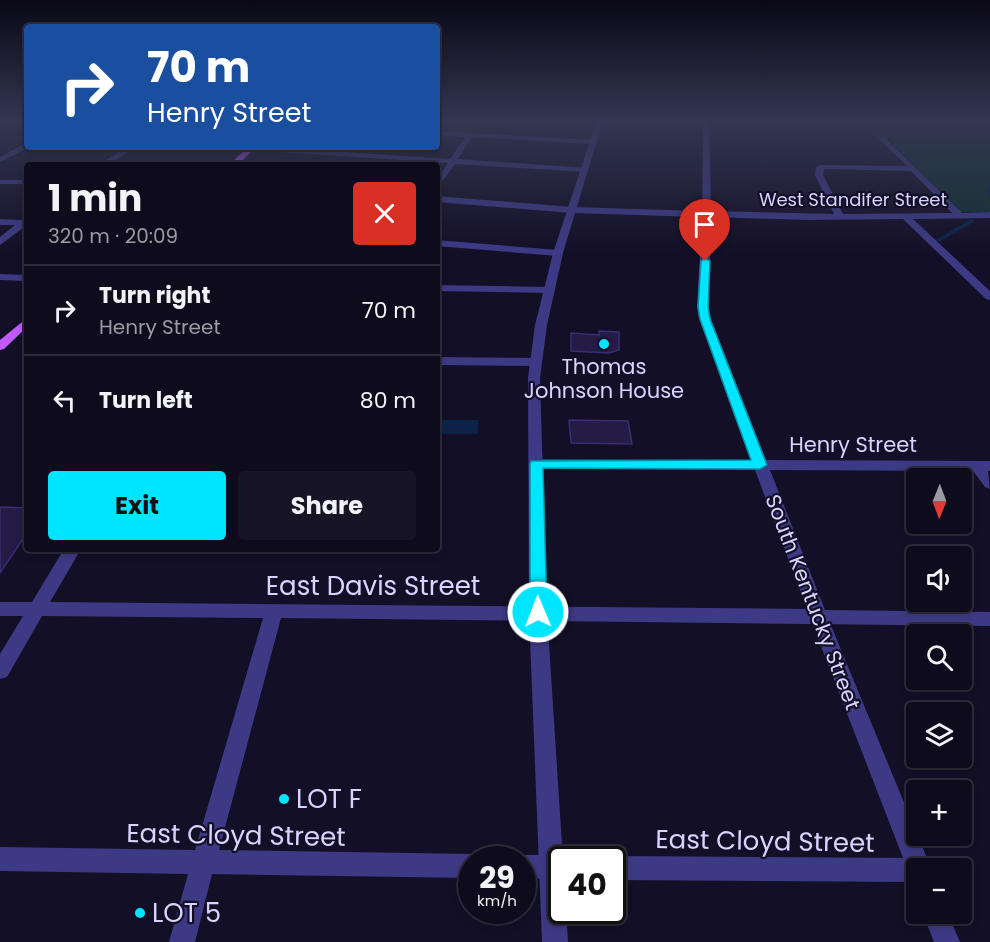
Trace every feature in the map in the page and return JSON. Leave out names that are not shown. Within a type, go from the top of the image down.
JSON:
[{"type":"main road","points":[[0,346],[24,324]]},
{"type":"street","points":[[440,181],[451,164]]},
{"type":"street","points":[[505,164],[585,170]]},
{"type":"street","points":[[555,846],[538,612],[536,362],[558,253],[587,164]]},
{"type":"street","name":"South Kentucky Street","points":[[706,164],[703,307],[705,319],[914,858]]},
{"type":"street","points":[[908,164],[959,215]]},
{"type":"street","points":[[840,217],[819,175],[820,167],[913,169]]},
{"type":"street","points":[[0,182],[24,182]]},
{"type":"street","name":"West Standifer Street","points":[[440,199],[572,210],[707,214],[840,217],[990,215]]},
{"type":"street","points":[[905,216],[990,297]]},
{"type":"street","points":[[0,222],[24,221]]},
{"type":"street","points":[[0,242],[24,222]]},
{"type":"street","points":[[440,243],[558,253]]},
{"type":"street","points":[[0,277],[24,278]]},
{"type":"street","points":[[440,288],[549,290]]},
{"type":"street","points":[[440,361],[536,362]]},
{"type":"street","name":"Henry Street","points":[[536,464],[984,466]]},
{"type":"street","points":[[984,466],[990,484]]},
{"type":"street","points":[[0,671],[71,552]]},
{"type":"street","name":"East Davis Street","points":[[0,609],[538,612],[990,619]]},
{"type":"street","points":[[182,942],[202,863],[274,612]]},
{"type":"street","name":"East Cloyd Street","points":[[0,859],[458,866]]},
{"type":"street","name":"East Cloyd Street","points":[[626,868],[906,869]]},
{"type":"street","points":[[555,924],[555,942]]},
{"type":"street","points":[[940,924],[947,942]]},
{"type":"green space","points":[[913,164],[990,164],[990,212],[960,212]]},
{"type":"water","points":[[440,420],[478,420],[478,434],[440,434]]},
{"type":"building","name":"Thomas Johnson House","points":[[599,331],[619,332],[619,350],[609,353],[571,351],[571,333],[599,335]]},
{"type":"building","points":[[569,420],[628,421],[632,444],[571,443]]},
{"type":"building","points":[[0,507],[24,508],[24,537],[0,573]]},
{"type":"waterway","points":[[990,187],[990,193]]},
{"type":"waterway","points":[[937,241],[972,221]]},
{"type":"place","name":"Thomas Johnson House","points":[[604,344]]},
{"type":"place","name":"LOT F","points":[[284,799]]},
{"type":"place","name":"LOT 5","points":[[140,913]]},
{"type":"route","points":[[538,612],[536,464],[760,465],[705,319],[703,307],[705,261]]}]
